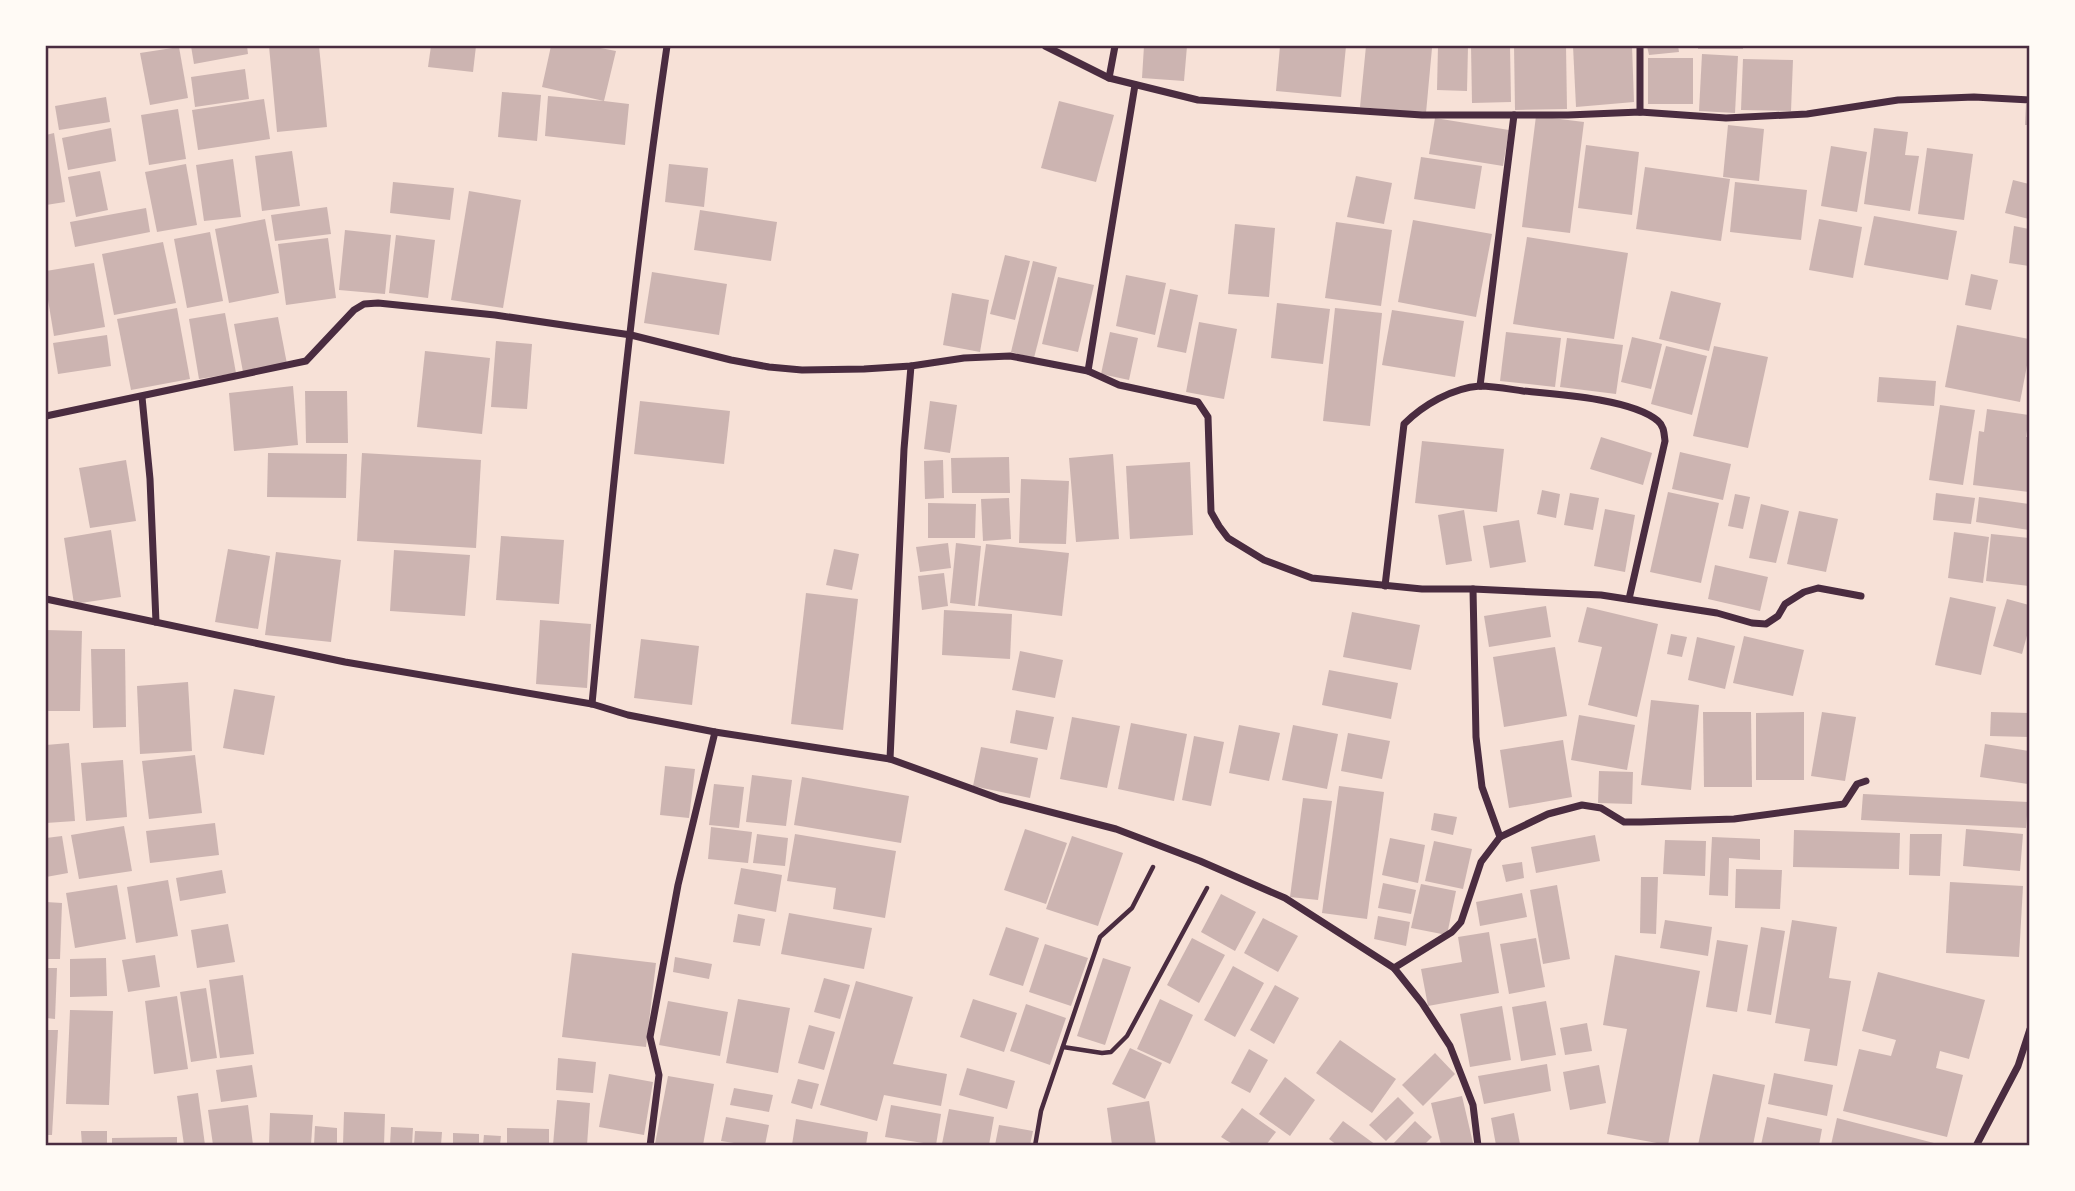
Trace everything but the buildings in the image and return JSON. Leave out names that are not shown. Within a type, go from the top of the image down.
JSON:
[{"type":"street","points":[[592,704],[645,194],[667,46]]},
{"type":"street","points":[[1045,46],[1109,78],[1198,100],[1422,116],[1640,112],[1726,118],[1807,114],[1898,100],[1974,97],[2029,100]]},
{"type":"street","points":[[1109,78],[1115,46]]},
{"type":"street","points":[[1640,46],[1640,112]]},
{"type":"street","points":[[1088,371],[1135,85]]},
{"type":"street","points":[[1480,386],[1514,115]]},
{"type":"street","points":[[46,416],[306,361],[354,310],[364,304],[378,303],[495,314],[631,335],[769,368],[802,370],[911,366],[964,358],[1010,356],[1088,371],[1119,385],[1198,402],[1208,417],[1211,512],[1228,538],[1264,560],[1312,578],[1422,589],[1601,595],[1717,613],[1766,624],[1778,616],[1785,604],[1804,592],[1818,588],[1861,596]]},
{"type":"street","points":[[890,759],[904,449],[911,366]]},
{"type":"street","points":[[1385,586],[1404,424],[1429,404],[1480,386],[1595,398],[1658,421],[1664,430],[1665,441],[1629,599]]},
{"type":"street","points":[[142,397],[150,479],[156,622]]},
{"type":"street","points":[[1473,589],[1476,737],[1482,787],[1500,837]]},
{"type":"street","points":[[46,599],[345,662],[592,704],[628,715],[715,732],[890,759],[1000,799],[1115,829],[1218,868],[1285,898],[1394,968],[1422,1003],[1450,1046],[1473,1105],[1478,1146]]},
{"type":"street","points":[[650,1146],[659,1075],[650,1037],[678,885],[715,732]]},
{"type":"street","points":[[1394,968],[1452,932],[1461,922],[1481,862],[1500,837],[1548,814],[1582,805],[1601,808],[1624,822],[1734,819],[1844,804],[1857,784],[1866,781]]},
{"type":"street","points":[[1976,1146],[2018,1066],[2029,1029]]},
{"type":"path","points":[[1035,1146],[1041,1111],[1100,937],[1132,908],[1163,847]]},
{"type":"path","points":[[1063,1047],[1111,1052],[1127,1036],[1218,868]]}]
